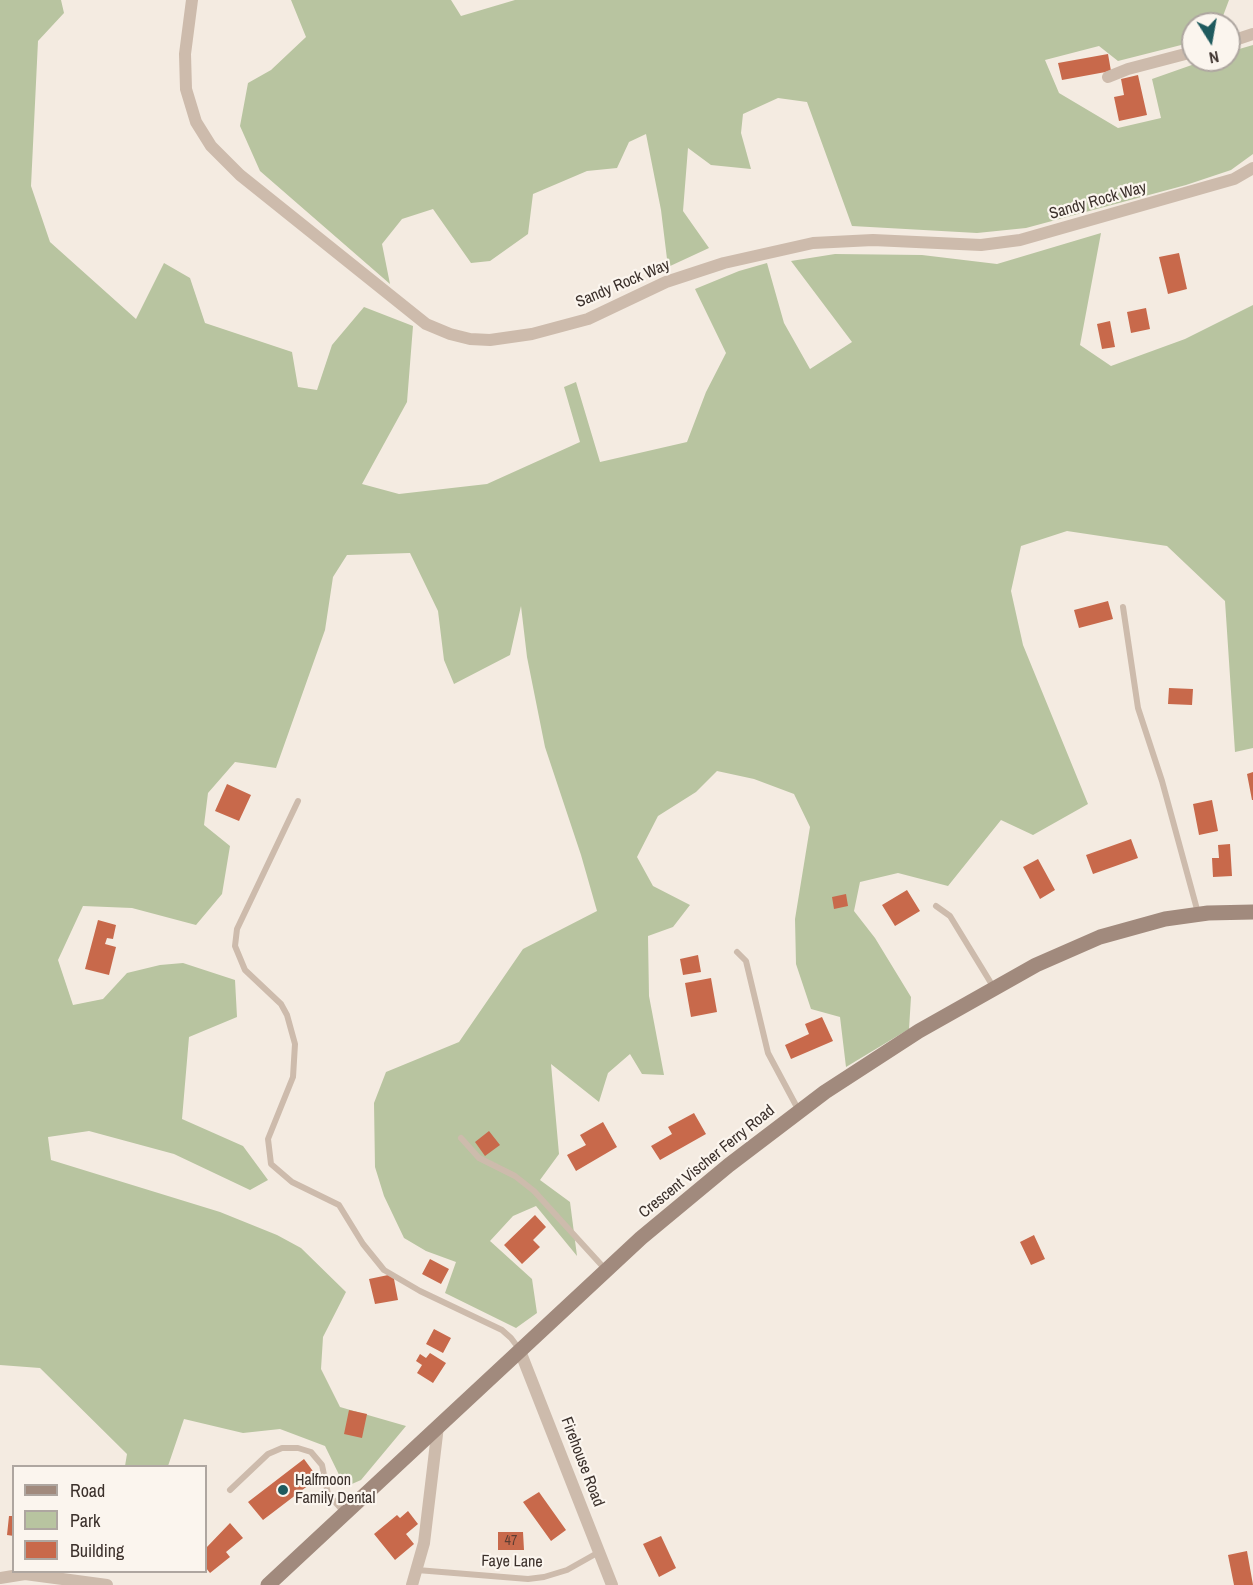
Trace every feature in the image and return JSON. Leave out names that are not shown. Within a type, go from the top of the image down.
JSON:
[{"type":"main road","name":"Crescent Vischer Ferry Road","points":[[268,1585],[607,1270],[729,1165],[800,1111],[920,1031],[1036,965],[1100,937],[1165,919],[1198,914],[1253,912]]},
{"type":"street","name":"Sandy Rock Way","points":[[192,0],[185,54],[186,89],[196,122],[211,146],[249,182],[426,324],[470,339],[490,340],[532,334],[588,319],[666,282],[724,263],[813,243],[873,240],[981,245],[1020,240],[1234,179],[1253,168]]},
{"type":"street","points":[[1108,77],[1128,69],[1181,55]]},
{"type":"street","name":"Firehouse Road","points":[[520,1351],[612,1585]]},
{"type":"street","points":[[412,1585],[424,1544],[438,1426]]},
{"type":"street","points":[[0,1578],[25,1574],[107,1585]]},
{"type":"lane","points":[[1123,607],[1138,708],[1162,781],[1198,914]]},
{"type":"lane","points":[[298,801],[237,930],[235,946],[245,970],[281,1004],[290,1022],[295,1044],[293,1077],[268,1139],[271,1164],[292,1182],[339,1205],[363,1244],[384,1270],[420,1291],[502,1330],[520,1351]]},
{"type":"lane","points":[[936,906],[950,916],[994,988]]},
{"type":"lane","points":[[737,952],[746,961],[768,1053],[783,1085],[800,1111]]},
{"type":"lane","points":[[461,1138],[479,1158],[514,1176],[534,1191],[607,1270]]},
{"type":"lane","points":[[230,1490],[268,1454],[282,1448],[298,1448],[311,1452],[322,1465],[328,1494],[344,1512]]},
{"type":"lane","name":"Faye Lane","points":[[417,1570],[528,1579],[567,1570],[599,1551]]},
{"type":"green space","points":[[0,0],[61,0],[64,13],[38,41],[31,186],[50,242],[136,319],[164,263],[190,278],[205,323],[292,352],[298,387],[317,390],[332,345],[364,307],[413,326],[407,402],[362,484],[399,494],[487,484],[580,442],[564,387],[576,382],[600,462],[687,442],[706,392],[726,353],[695,289],[739,271],[767,263],[784,323],[810,369],[852,342],[791,261],[835,254],[922,255],[997,264],[1101,233],[1080,345],[1111,366],[1185,339],[1253,305],[1253,748],[1235,752],[1225,601],[1167,546],[1067,531],[1021,546],[1011,591],[1023,645],[1088,804],[1033,835],[1001,820],[948,886],[898,873],[860,882],[854,911],[875,938],[911,997],[909,1029],[846,1067],[840,1017],[811,1009],[796,964],[795,919],[810,827],[794,794],[754,779],[717,771],[696,792],[658,816],[637,857],[653,886],[690,905],[673,927],[648,936],[649,996],[664,1075],[642,1074],[630,1054],[608,1073],[599,1102],[551,1064],[559,1154],[540,1180],[570,1202],[577,1256],[536,1206],[513,1216],[490,1241],[532,1279],[537,1313],[516,1328],[445,1293],[456,1262],[426,1251],[404,1238],[384,1196],[375,1167],[374,1103],[386,1072],[459,1042],[523,949],[597,911],[545,747],[527,657],[521,606],[510,655],[454,684],[444,660],[438,611],[410,553],[347,555],[333,577],[325,630],[276,768],[235,762],[208,793],[204,825],[230,846],[222,894],[196,925],[132,908],[83,906],[58,960],[73,1005],[103,999],[127,973],[160,965],[183,963],[235,980],[237,1017],[189,1037],[182,1119],[243,1146],[268,1180],[250,1190],[174,1154],[89,1131],[48,1137],[51,1160],[220,1212],[277,1235],[301,1248],[346,1292],[323,1337],[321,1369],[340,1407],[406,1426],[361,1480],[345,1487],[325,1446],[280,1429],[243,1433],[184,1419],[168,1465],[125,1465],[127,1454],[40,1368],[0,1365]]},
{"type":"green space","points":[[291,0],[451,0],[461,16],[515,0],[1229,0],[1224,12],[1181,12],[1181,45],[1118,61],[1099,46],[1045,60],[1059,93],[1118,128],[1161,118],[1152,79],[1181,69],[1181,72],[1241,72],[1241,48],[1253,45],[1253,154],[1231,170],[1186,185],[1026,228],[977,233],[852,226],[807,102],[778,98],[743,114],[741,133],[751,169],[711,165],[688,148],[683,211],[709,248],[668,267],[661,210],[646,134],[629,142],[617,168],[587,171],[533,194],[528,234],[490,261],[471,263],[433,209],[402,219],[382,244],[390,284],[260,171],[240,126],[248,83],[271,70],[306,37]]},
{"type":"building","points":[[1108,54],[1111,71],[1062,80],[1058,63]]},
{"type":"building","points":[[1138,75],[1147,115],[1119,121],[1114,97],[1124,95],[1121,79]]},
{"type":"building","points":[[1179,253],[1187,289],[1168,294],[1159,257]]},
{"type":"building","points":[[1146,308],[1150,329],[1131,333],[1127,312]]},
{"type":"building","points":[[1110,321],[1115,347],[1102,349],[1097,324]]},
{"type":"building","points":[[1108,601],[1113,619],[1079,628],[1074,610]]},
{"type":"building","points":[[1169,688],[1193,689],[1192,705],[1168,704]]},
{"type":"building","points":[[1253,772],[1253,800],[1252,800],[1247,774]]},
{"type":"building","points":[[227,784],[251,795],[239,821],[215,811]]},
{"type":"building","points":[[1212,800],[1218,831],[1199,835],[1193,804]]},
{"type":"building","points":[[1131,839],[1138,858],[1093,874],[1086,855]]},
{"type":"building","points":[[1230,844],[1232,876],[1213,877],[1212,858],[1219,858],[1218,845]]},
{"type":"building","points":[[1038,859],[1055,890],[1040,899],[1023,867]]},
{"type":"building","points":[[907,890],[920,911],[895,926],[882,905]]},
{"type":"building","points":[[846,894],[848,906],[834,909],[832,897]]},
{"type":"building","points":[[98,920],[116,925],[113,939],[107,938],[105,944],[116,947],[109,975],[85,969]]},
{"type":"building","points":[[698,955],[701,972],[683,975],[680,959]]},
{"type":"building","points":[[711,978],[717,1012],[691,1017],[685,983]]},
{"type":"building","points":[[822,1017],[833,1041],[791,1059],[785,1045],[809,1034],[805,1024]]},
{"type":"building","points":[[694,1113],[706,1134],[660,1160],[651,1146],[672,1134],[668,1127]]},
{"type":"building","points":[[603,1122],[617,1147],[576,1171],[567,1155],[586,1145],[580,1135]]},
{"type":"building","points":[[489,1131],[500,1145],[485,1156],[475,1142]]},
{"type":"building","points":[[535,1215],[546,1227],[533,1240],[540,1247],[522,1264],[504,1245]]},
{"type":"building","points":[[1034,1235],[1045,1259],[1031,1265],[1020,1242]]},
{"type":"building","points":[[430,1259],[449,1269],[441,1284],[422,1274]]},
{"type":"building","points":[[393,1274],[398,1300],[375,1304],[369,1279]]},
{"type":"building","points":[[434,1329],[451,1338],[443,1353],[426,1344]]},
{"type":"building","points":[[430,1353],[446,1363],[433,1383],[417,1373],[422,1365],[416,1361],[420,1354],[426,1358]]},
{"type":"building","points":[[349,1410],[367,1414],[362,1438],[344,1434]]},
{"type":"building","name":"Halfmoon Family Dental","points":[[304,1459],[318,1478],[263,1520],[248,1502]]},
{"type":"building","points":[[539,1492],[566,1530],[551,1541],[523,1502]]},
{"type":"building","points":[[408,1511],[418,1524],[406,1534],[414,1544],[395,1560],[374,1534],[397,1515],[400,1518]]},
{"type":"building","points":[[9,1516],[12,1516],[12,1536],[7,1535]]},
{"type":"building","points":[[230,1523],[243,1538],[226,1552],[230,1557],[210,1573],[207,1569],[207,1547]]},
{"type":"building","points":[[498,1532],[523,1532],[524,1550],[498,1550]]},
{"type":"building","points":[[661,1536],[676,1568],[659,1577],[643,1544]]},
{"type":"building","points":[[1247,1551],[1253,1585],[1234,1585],[1228,1555]]},
{"type":"place","name":"Halfmoon Family Dental","points":[[283,1490]]}]
